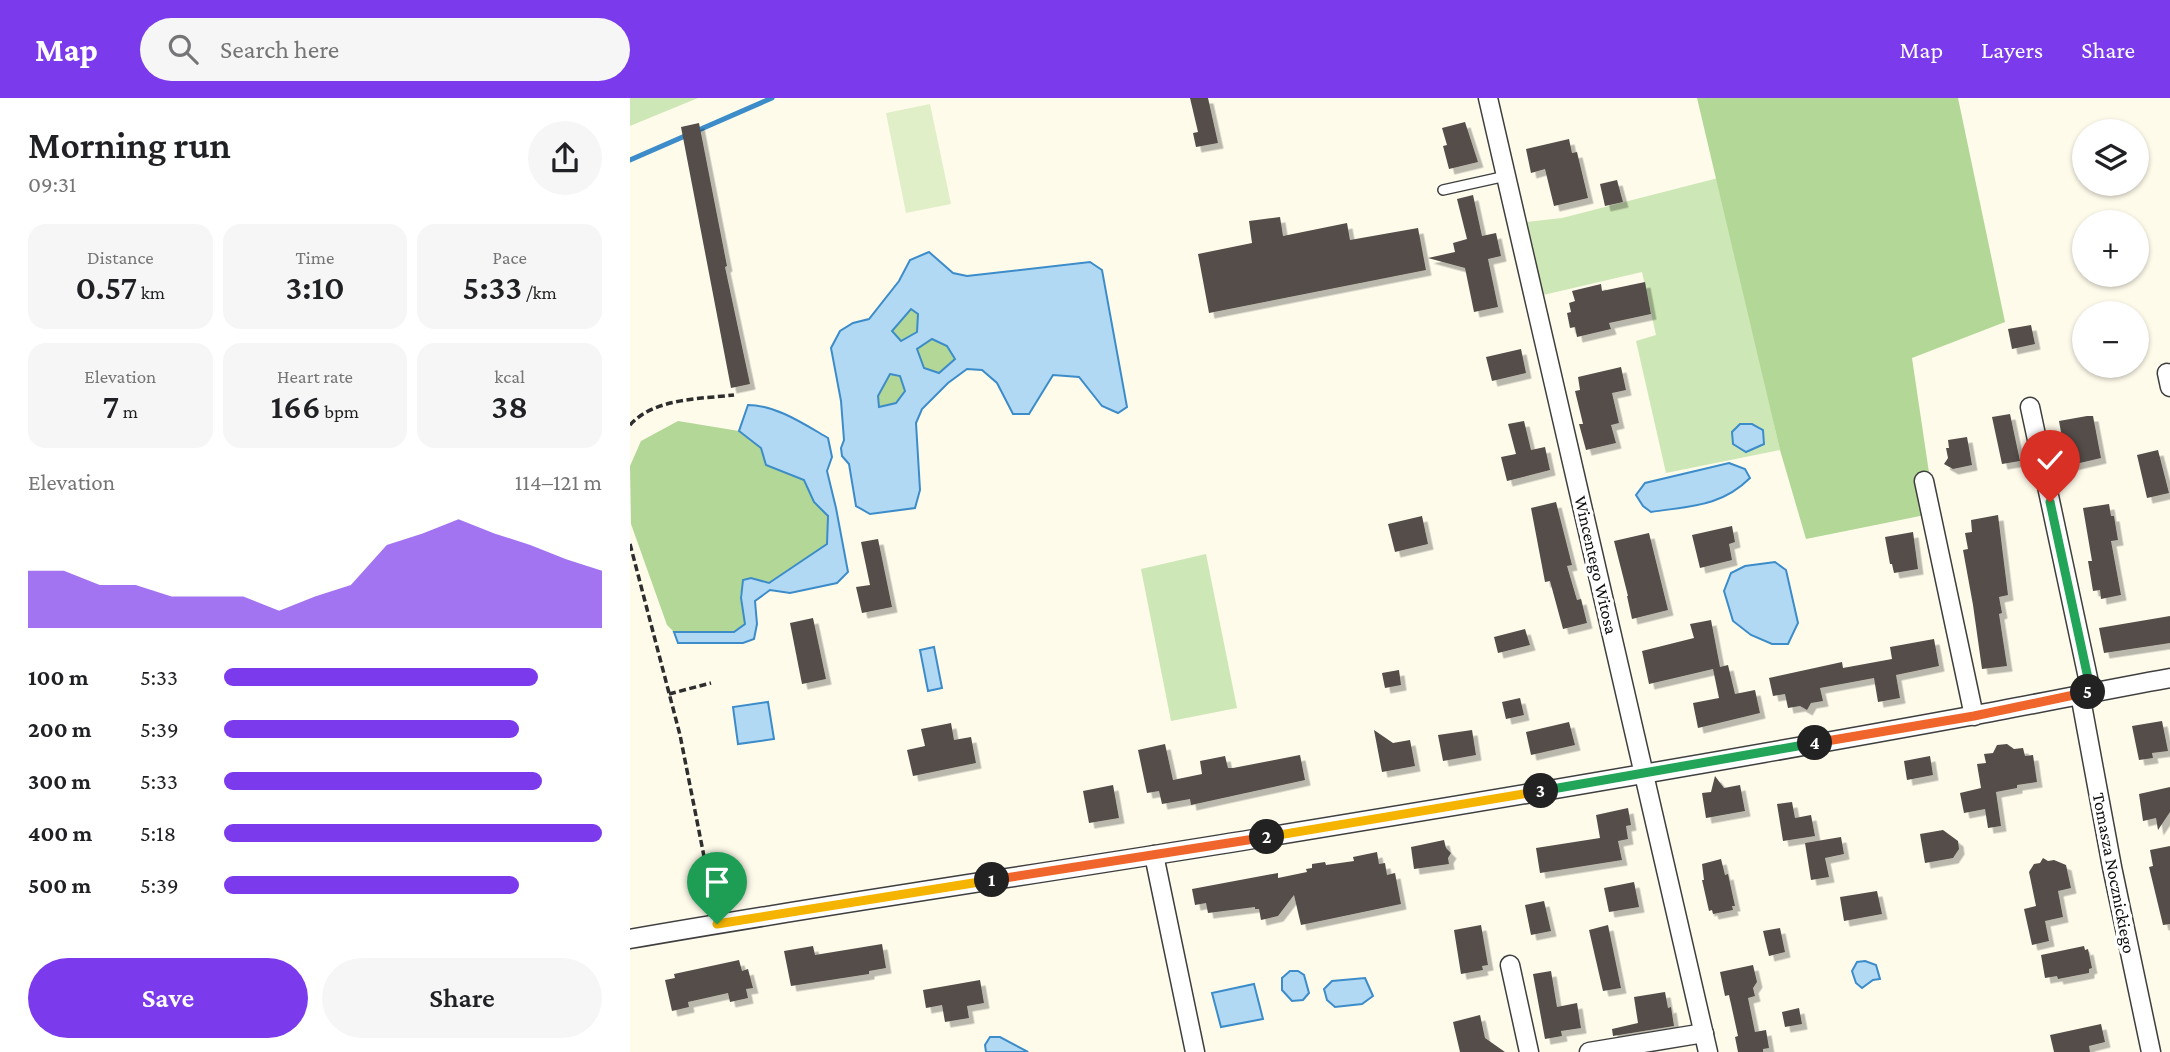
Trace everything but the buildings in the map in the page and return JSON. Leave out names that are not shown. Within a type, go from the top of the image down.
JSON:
[{"type":"street","name":"Wincentego Witosa","points":[[1488,98],[1708,1052]]},
{"type":"street","name":"Tomasza Nocznickiego","points":[[2030,407],[2085,693],[2112,867],[2151,1052]]},
{"type":"street","points":[[1924,481],[1974,716]]},
{"type":"street","points":[[630,939],[1644,774],[1974,716],[2170,678]]},
{"type":"street","points":[[1154,855],[1195,1052]]},
{"type":"street","points":[[1510,965],[1529,1052]]},
{"type":"street","points":[[1589,1052],[1704,1033]]},
{"type":"lane","points":[[1443,190],[1506,176]]},
{"type":"path","points":[[630,425],[639,414],[669,403],[734,395]]},
{"type":"path","points":[[630,544],[680,735],[717,924]]},
{"type":"path","points":[[670,694],[711,683]]},
{"type":"green space","points":[[630,98],[698,98],[630,126]]},
{"type":"green space","points":[[1697,98],[1958,98],[2005,322],[1912,358],[1935,513],[1806,539],[1780,450]]},
{"type":"green space","points":[[930,104],[951,204],[906,213],[886,113]]},
{"type":"green space","points":[[1718,178],[1780,450],[1666,473],[1636,341],[1656,335],[1642,272],[1539,296],[1518,223],[1562,218]]},
{"type":"green space","points":[[911,309],[918,314],[917,332],[902,342],[892,332]]},
{"type":"green space","points":[[932,339],[947,346],[955,360],[939,374],[924,368],[917,349]]},
{"type":"green space","points":[[890,373],[900,376],[905,391],[896,403],[879,407],[878,396]]},
{"type":"green space","points":[[678,421],[739,431],[761,448],[766,465],[804,480],[814,502],[828,516],[827,544],[769,583],[751,578],[743,580],[740,597],[745,624],[734,632],[674,632],[667,625],[631,524],[630,466],[641,441]]},
{"type":"green space","points":[[1206,554],[1237,708],[1171,721],[1141,569]]},
{"type":"water","points":[[929,252],[953,273],[967,276],[1090,262],[1102,270],[1127,407],[1118,413],[1102,406],[1079,377],[1053,375],[1029,414],[1013,414],[997,383],[982,370],[967,369],[948,383],[922,409],[916,423],[920,490],[915,508],[870,514],[856,506],[849,464],[842,456],[844,440],[841,401],[831,348],[840,331],[853,323],[869,319],[899,281],[910,260]],"holes":[[[911,309],[918,314],[917,332],[901,341],[892,331]],[[932,339],[947,346],[955,359],[939,373],[924,368],[917,349]],[[890,374],[900,376],[905,391],[896,403],[879,407],[878,396]]]},
{"type":"water","points":[[748,405],[779,412],[828,438],[832,457],[827,471],[848,572],[837,583],[790,593],[770,590],[755,601],[757,624],[754,639],[743,643],[678,643],[674,632],[734,632],[745,624],[741,598],[743,580],[751,578],[769,583],[827,544],[828,516],[814,502],[804,480],[766,465],[761,448],[739,431]]},
{"type":"water","points":[[1740,424],[1752,424],[1763,430],[1764,444],[1746,452],[1733,444],[1732,432]]},
{"type":"water","points":[[1729,463],[1745,469],[1750,478],[1739,488],[1716,500],[1651,512],[1636,495],[1645,483]]},
{"type":"water","points":[[1775,562],[1786,570],[1798,623],[1788,644],[1772,644],[1751,635],[1733,621],[1724,591],[1731,573],[1745,566]]},
{"type":"water","points":[[934,647],[942,688],[928,691],[920,650]]},
{"type":"water","points":[[768,702],[774,739],[738,744],[733,707]]},
{"type":"water","points":[[1865,961],[1876,965],[1880,979],[1873,980],[1862,988],[1856,983],[1852,971],[1857,962]]},
{"type":"water","points":[[1290,971],[1298,971],[1304,975],[1309,993],[1303,1000],[1292,1001],[1282,990],[1282,978]]},
{"type":"water","points":[[1365,978],[1373,996],[1362,1004],[1335,1007],[1327,1000],[1324,989],[1332,981]]},
{"type":"water","points":[[1254,984],[1263,1019],[1221,1027],[1212,993]]},
{"type":"water","points":[[990,1037],[1000,1037],[1028,1052],[986,1052],[985,1045]]},
{"type":"waterway","points":[[630,160],[772,98]]},
{"type":"route","points":[[717,924],[1264,838],[1644,774],[1974,716],[2091,692],[2050,502]]}]
